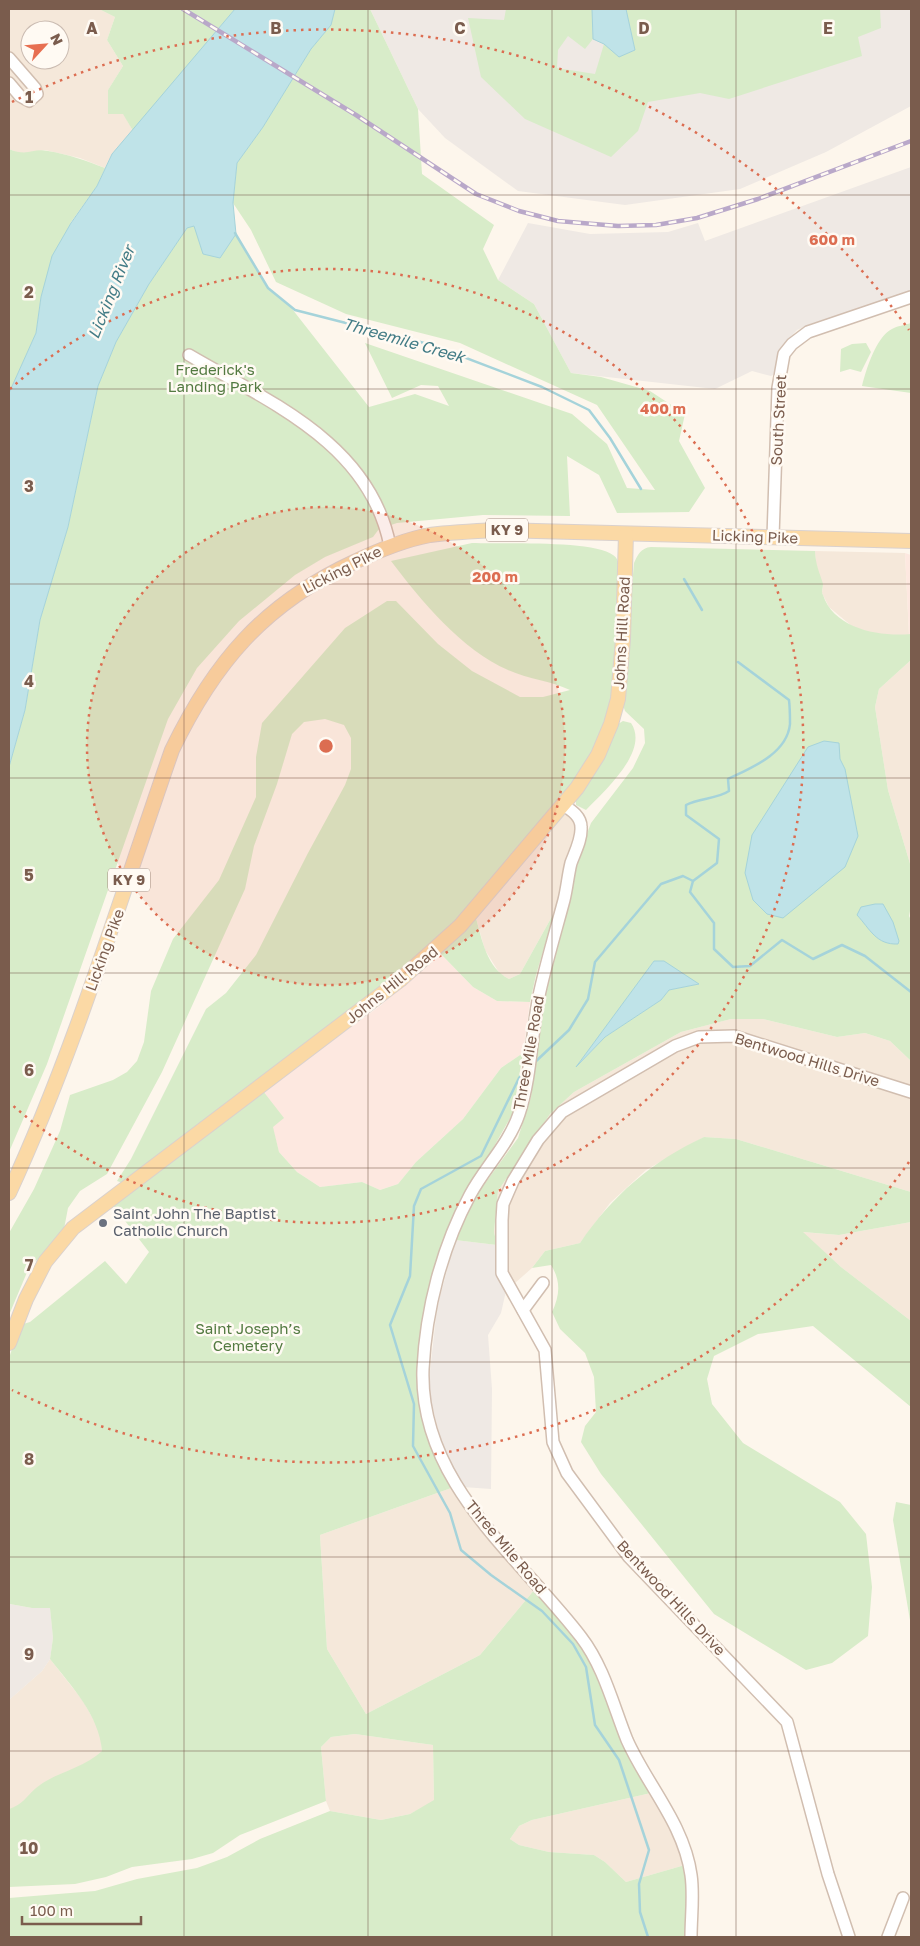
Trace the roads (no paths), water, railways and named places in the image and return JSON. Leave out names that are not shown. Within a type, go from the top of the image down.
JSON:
[{"type":"main road","name":"Licking Pike","points":[[9,1193],[39,1127],[70,1048],[172,750],[202,694],[236,648],[272,613],[318,580],[390,546],[429,536],[491,530],[911,541]]},
{"type":"main road","name":"Johns Hill Road","points":[[9,1343],[26,1299],[45,1262],[73,1228],[400,980],[460,926],[522,856],[562,804],[577,788],[598,755],[611,724],[618,699],[623,639],[626,534]]},
{"type":"street","points":[[9,58],[35,88],[37,94],[35,98],[29,101],[20,96],[9,83]]},
{"type":"street","name":"South Street","points":[[773,538],[778,388],[784,354],[792,344],[808,332],[911,298]]},
{"type":"street","points":[[189,355],[262,394],[296,416],[336,451],[372,494],[384,522],[390,546]]},
{"type":"street","name":"Three Mile Road","points":[[562,804],[578,817],[581,832],[571,865],[566,893],[540,994],[519,1114],[508,1137],[472,1192],[459,1217],[443,1259],[430,1310],[423,1368],[426,1408],[439,1450],[469,1505],[581,1637],[598,1665],[633,1753],[675,1826],[685,1848],[692,1878],[691,1937]]},
{"type":"street","name":"Bentwood Hills Drive","points":[[850,1937],[828,1874],[787,1722],[629,1557],[566,1473],[553,1442],[545,1350],[502,1272],[503,1204],[513,1181],[538,1140],[562,1112],[675,1046],[700,1037],[734,1036],[911,1092]]},
{"type":"street","points":[[523,1310],[543,1283]]},
{"type":"street","points":[[888,1937],[903,1898]]},
{"type":"water","name":"Licking River","points":[[235,9],[335,9],[331,25],[311,49],[263,127],[237,163],[233,203],[236,234],[220,258],[203,254],[194,226],[187,228],[149,284],[116,342],[98,386],[68,527],[40,620],[25,710],[9,767],[9,393],[36,333],[41,297],[52,256],[71,223],[97,186],[112,154]]},
{"type":"water","points":[[592,9],[626,9],[635,50],[619,57],[604,44],[593,39]]},
{"type":"water","points":[[824,741],[839,743],[840,759],[845,769],[858,836],[845,867],[783,918],[767,914],[753,900],[745,873],[752,835],[808,747]]},
{"type":"water","points":[[883,904],[893,922],[899,941],[898,944],[890,944],[879,939],[857,915],[861,907]]},
{"type":"water","points":[[654,961],[664,961],[699,984],[669,990],[661,1000],[605,1037],[576,1067]]},
{"type":"waterway","name":"Threemile Creek","points":[[235,233],[268,288],[295,310],[432,345],[542,387],[589,410],[610,438],[641,489]]},
{"type":"waterway","name":"Threemile Creek","points":[[684,579],[702,610]]},
{"type":"waterway","name":"Threemile Creek","points":[[533,1064],[569,1030],[588,999],[595,962],[661,884],[683,876],[693,881],[717,863],[719,839],[686,815],[686,805],[719,796],[729,791],[728,779],[766,759],[775,752],[787,735],[790,724],[789,700],[738,662]]},
{"type":"waterway","points":[[693,881],[690,892],[714,923],[714,949],[733,967],[750,966],[782,940],[813,959],[842,945],[865,956],[911,992]]},
{"type":"waterway","name":"Threemile Creek","points":[[524,1073],[519,1078],[481,1156],[421,1189],[414,1206],[410,1276],[390,1325],[414,1404],[413,1446],[450,1513],[461,1550],[491,1575],[542,1611],[573,1644],[586,1667],[595,1725],[619,1760],[649,1850],[639,1884],[640,1912],[648,1937]]},
{"type":"railway","points":[[183,9],[356,115],[476,194],[519,211],[558,221],[618,226],[656,225],[697,218],[758,199],[911,141]]},
{"type":"place","name":"Saint John The Baptist Catholic Church","points":[[103,1223]]},
{"type":"park label","name":"Frederick's Landing Park","points":[[215,378]]},
{"type":"park label","name":"Saint Joseph’s Cemetery","points":[[248,1338]]}]
